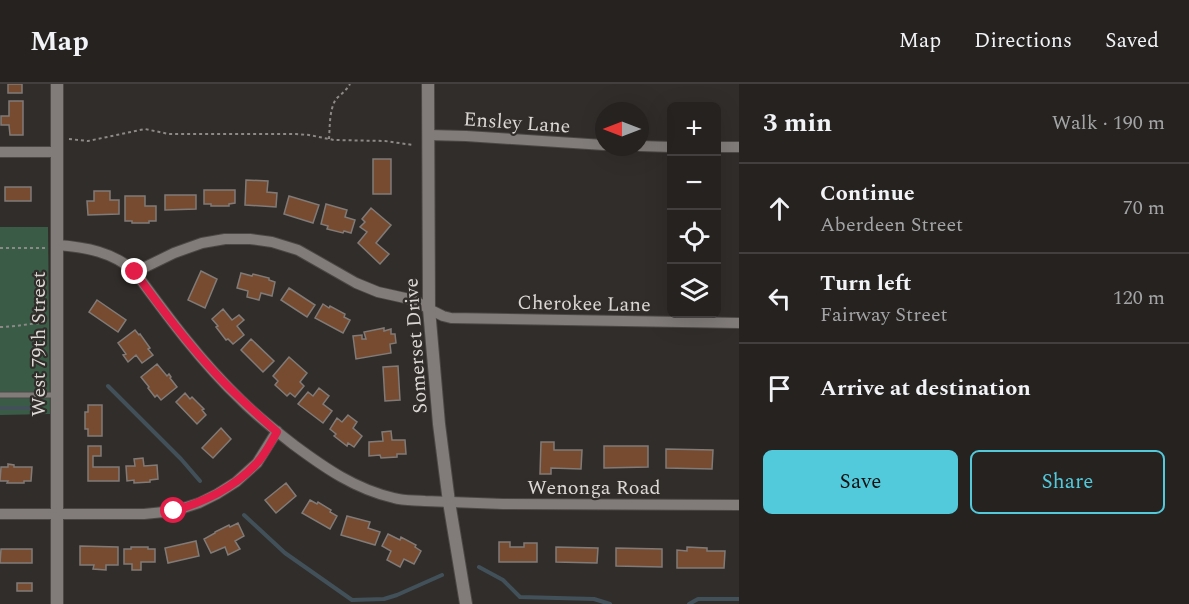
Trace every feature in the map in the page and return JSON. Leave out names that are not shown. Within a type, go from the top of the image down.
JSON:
[{"type":"street","name":"West 79th Street","points":[[57,84],[53,247],[57,395],[57,604]]},
{"type":"street","name":"Somerset Drive","points":[[428,84],[429,309],[448,502],[466,604]]},
{"type":"street","name":"Ensley Lane","points":[[428,135],[595,144]]},
{"type":"street","points":[[649,146],[667,147]]},
{"type":"street","points":[[721,147],[739,147]]},
{"type":"street","points":[[0,152],[57,152]]},
{"type":"street","name":"Cherokee Lane","points":[[135,272],[174,253],[202,243],[225,239],[250,239],[272,242],[298,250],[356,283],[378,292],[414,300],[451,318],[739,323]]},
{"type":"street","name":"Wenonga Road","points":[[53,247],[79,246],[99,251],[126,263],[214,373],[242,401],[277,432],[332,472],[370,491],[396,499],[448,502],[739,505]]},
{"type":"street","points":[[0,513],[144,514],[174,511],[199,503],[236,482],[257,463],[277,432]]},
{"type":"lane","points":[[0,395],[57,395]]},
{"type":"path","points":[[329,139],[334,104],[350,84]]},
{"type":"path","points":[[63,139],[88,141],[145,129],[168,134],[296,134],[329,139],[385,141],[413,145]]},
{"type":"path","points":[[0,248],[53,247]]},
{"type":"path","points":[[0,327],[49,324]]},
{"type":"green space","points":[[0,227],[48,227],[50,414],[0,415]]},
{"type":"building","points":[[8,84],[22,84],[22,93],[8,93]]},
{"type":"building","points":[[9,101],[23,101],[23,135],[10,135],[9,125],[1,125],[1,116],[9,116]]},
{"type":"building","points":[[373,159],[391,159],[391,194],[373,194]]},
{"type":"building","points":[[246,180],[268,181],[267,192],[277,193],[276,207],[245,205]]},
{"type":"building","points":[[5,187],[31,187],[31,201],[5,201]]},
{"type":"building","points":[[204,190],[235,190],[235,203],[229,206],[204,204]]},
{"type":"building","points":[[94,191],[110,191],[110,200],[119,200],[119,214],[88,215],[87,201],[94,201]]},
{"type":"building","points":[[165,195],[196,195],[196,209],[165,210]]},
{"type":"building","points":[[125,196],[145,196],[145,206],[156,206],[156,221],[132,223],[132,221],[125,221]]},
{"type":"building","points":[[289,196],[319,205],[313,223],[284,214]]},
{"type":"building","points":[[326,204],[347,210],[345,217],[355,220],[351,233],[327,229],[328,226],[321,224]]},
{"type":"building","points":[[371,208],[391,225],[376,243],[389,254],[380,264],[358,243],[367,232],[360,227],[365,222],[362,219]]},
{"type":"building","points":[[201,271],[217,279],[205,308],[188,300]]},
{"type":"building","points":[[241,273],[269,278],[275,282],[272,296],[261,293],[259,300],[247,297],[248,291],[237,288]]},
{"type":"building","points":[[289,288],[315,305],[307,317],[281,300]]},
{"type":"building","points":[[97,300],[126,320],[118,332],[89,312]]},
{"type":"building","points":[[323,304],[345,314],[344,317],[350,320],[343,333],[315,318]]},
{"type":"building","points":[[223,309],[232,320],[239,315],[244,320],[237,326],[244,335],[233,344],[228,339],[226,340],[212,319]]},
{"type":"building","points":[[384,328],[384,331],[391,329],[391,334],[395,334],[396,343],[390,344],[391,353],[356,359],[353,336],[362,335],[362,339],[366,339],[364,332]]},
{"type":"building","points":[[135,330],[153,355],[142,363],[136,355],[128,362],[123,355],[126,354],[118,343]]},
{"type":"building","points":[[251,339],[274,361],[263,372],[241,350]]},
{"type":"building","points":[[289,357],[307,373],[300,382],[304,386],[295,397],[290,393],[287,396],[275,385],[278,381],[273,376]]},
{"type":"building","points":[[157,364],[167,376],[169,374],[177,387],[161,400],[157,395],[155,397],[141,377]]},
{"type":"building","points":[[398,366],[400,400],[385,401],[383,367]]},
{"type":"building","points":[[319,388],[329,396],[323,404],[332,411],[323,423],[298,404],[308,392],[313,396]]},
{"type":"building","points":[[185,393],[204,409],[202,410],[206,415],[197,424],[176,402]]},
{"type":"building","points":[[88,405],[102,405],[102,436],[88,436],[88,429],[85,429],[85,412],[88,412]]},
{"type":"building","points":[[348,415],[357,422],[353,428],[362,436],[354,447],[348,443],[347,446],[334,436],[336,434],[330,429],[337,418],[342,422]]},
{"type":"building","points":[[221,428],[231,439],[213,458],[202,448]]},
{"type":"building","points":[[391,431],[392,440],[405,440],[406,454],[381,458],[380,455],[369,456],[369,442],[383,441],[382,432]]},
{"type":"building","points":[[541,442],[554,442],[554,450],[582,450],[581,469],[551,468],[551,474],[540,474]]},
{"type":"building","points":[[88,446],[101,446],[101,456],[93,456],[93,467],[119,467],[119,481],[88,481]]},
{"type":"building","points":[[604,446],[648,446],[648,467],[604,468]]},
{"type":"building","points":[[666,449],[713,450],[712,469],[666,468]]},
{"type":"building","points":[[143,458],[144,466],[157,465],[158,479],[150,480],[150,482],[127,481],[126,466],[135,466],[134,459]]},
{"type":"building","points":[[8,464],[14,467],[32,467],[31,481],[7,483],[8,481],[0,481],[1,467],[8,467]]},
{"type":"building","points":[[286,483],[296,496],[276,513],[265,500]]},
{"type":"building","points":[[310,500],[317,504],[318,502],[337,516],[330,529],[302,513]]},
{"type":"building","points":[[347,516],[370,522],[368,528],[380,532],[375,545],[341,535]]},
{"type":"building","points":[[238,523],[244,536],[235,541],[240,549],[228,555],[225,547],[211,553],[204,539],[229,525],[230,527]]},
{"type":"building","points":[[388,534],[400,540],[401,537],[416,545],[415,547],[421,551],[414,564],[404,559],[400,567],[387,560],[391,551],[382,546]]},
{"type":"building","points":[[196,541],[199,556],[168,563],[165,548]]},
{"type":"building","points":[[499,542],[510,542],[510,547],[524,547],[524,543],[537,543],[537,562],[499,562]]},
{"type":"building","points":[[80,546],[118,547],[118,565],[106,565],[106,570],[93,569],[94,565],[80,565]]},
{"type":"building","points":[[131,547],[155,549],[155,562],[141,562],[141,570],[132,570],[132,564],[124,564],[124,549],[131,549]]},
{"type":"building","points":[[556,547],[598,548],[597,563],[556,562]]},
{"type":"building","points":[[687,547],[707,548],[707,551],[725,551],[724,568],[677,568],[677,550],[687,551]]},
{"type":"building","points":[[616,548],[662,549],[662,567],[616,566]]},
{"type":"building","points":[[1,549],[32,549],[32,563],[0,563]]},
{"type":"building","points":[[17,583],[32,583],[32,591],[17,591]]},
{"type":"waterway","points":[[108,386],[200,481]]},
{"type":"waterway","points":[[0,408],[34,408]]},
{"type":"waterway","points":[[244,515],[285,553],[352,600],[384,599],[442,575]]},
{"type":"waterway","points":[[479,567],[503,580],[520,597],[594,599],[610,604]]},
{"type":"waterway","points":[[689,604],[698,599],[739,599]]},
{"type":"route","points":[[135,272],[214,373],[277,432],[257,463],[236,482],[199,503],[174,511]]}]
